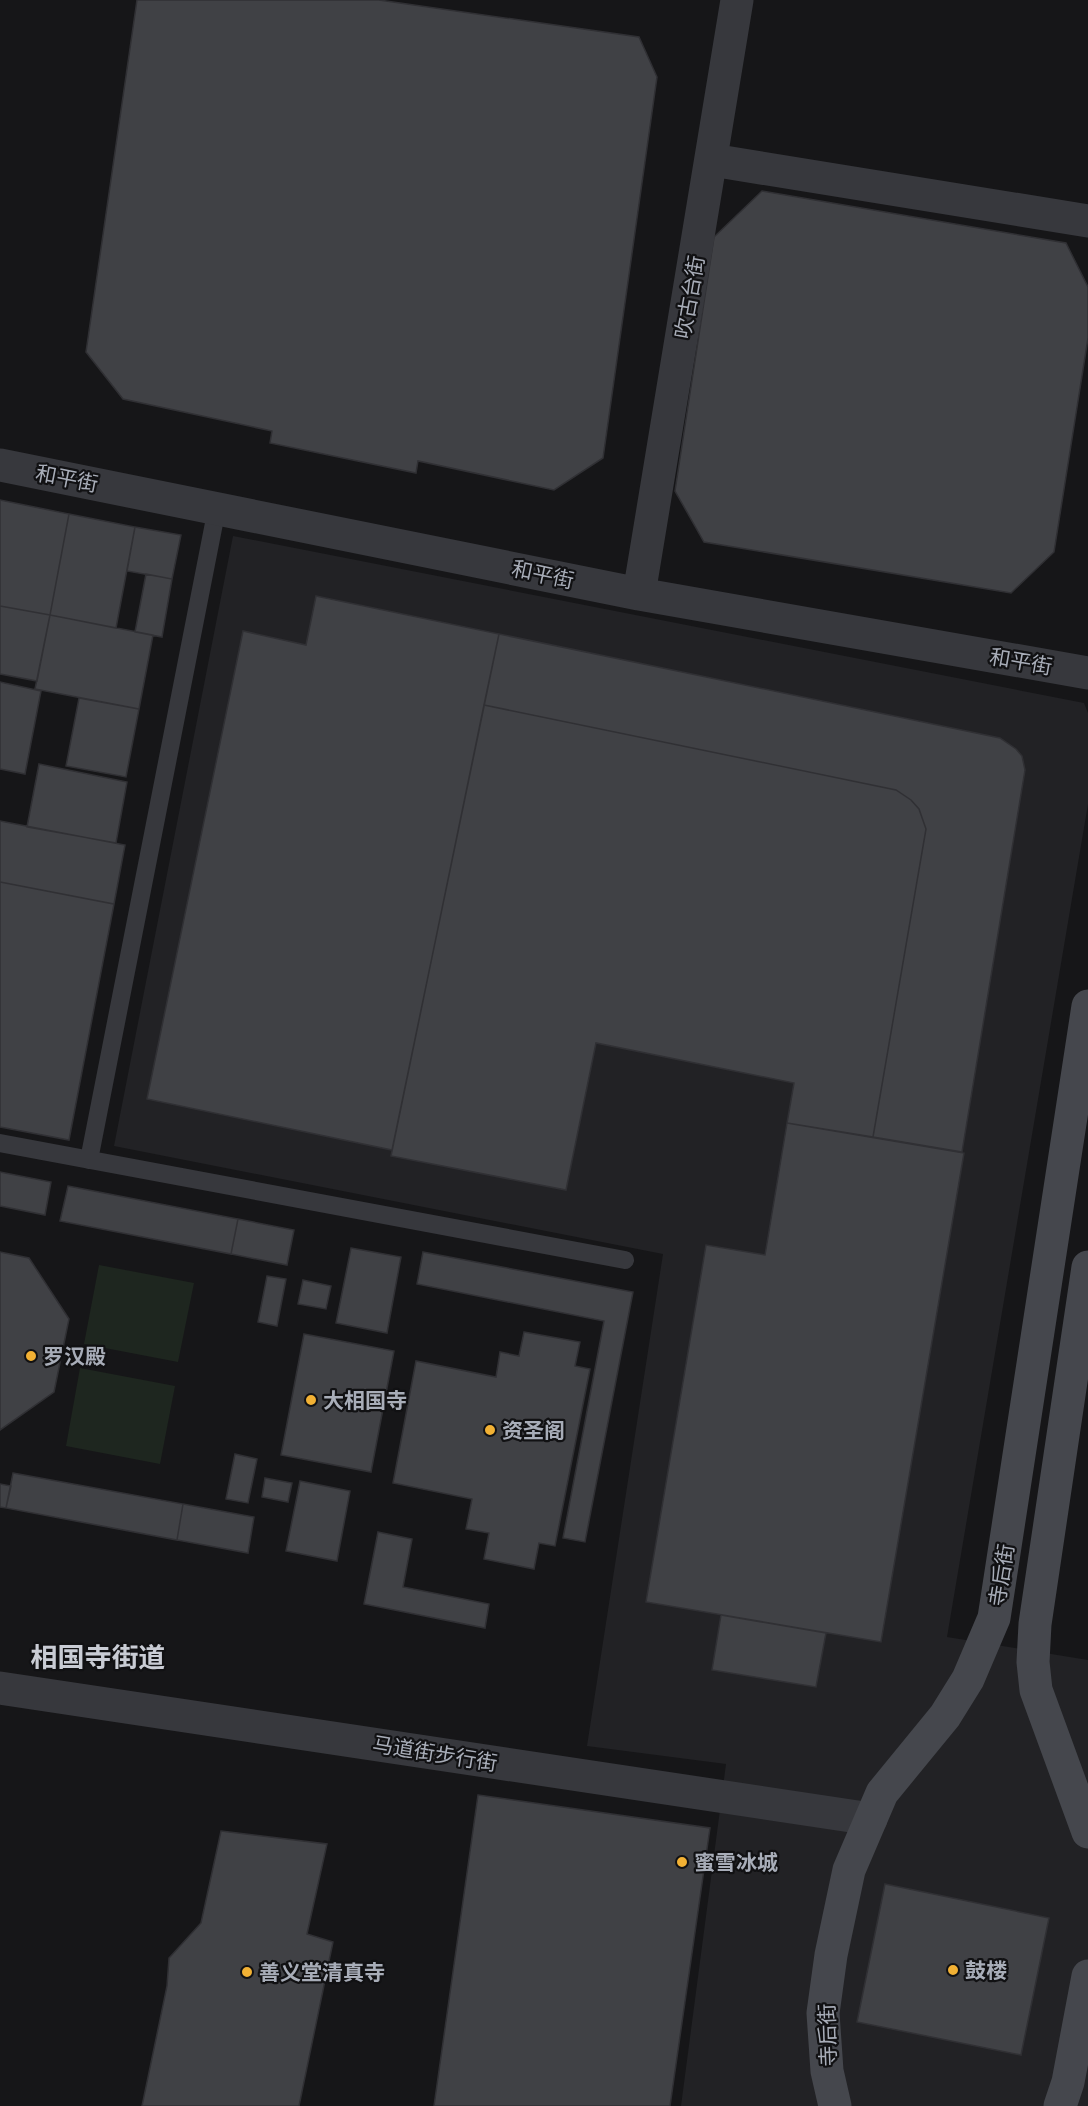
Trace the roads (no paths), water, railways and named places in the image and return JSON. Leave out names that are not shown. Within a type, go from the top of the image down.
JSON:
[{"type":"street","name":"吹古台街","points":[[639,594],[737,0]]},
{"type":"street","points":[[712,160],[1088,221]]},
{"type":"street","name":"和平街","points":[[0,465],[639,594],[1088,673]]},
{"type":"street","name":"寺后街","points":[[835,2106],[827,2071],[823,2013],[831,1955],[849,1870],[882,1793],[945,1716],[968,1679],[994,1618],[1088,1006]]},
{"type":"street","name":"寺后街","points":[[1088,1267],[1035,1624],[1033,1662],[1036,1690],[1088,1832]]},
{"type":"street","name":"马道街步行街","points":[[0,1688],[871,1819]]},
{"type":"street","points":[[1060,2106],[1068,2082],[1088,1976]]},
{"type":"lane","points":[[89,1160],[217,508]]},
{"type":"lane","points":[[0,1143],[625,1260]]},
{"type":"place","name":"罗汉殿","points":[[31,1356]]},
{"type":"place","name":"大相国寺","points":[[311,1400]]},
{"type":"place","name":"资圣阁","points":[[490,1430]]},
{"type":"place","name":"蜜雪冰城","points":[[682,1862]]},
{"type":"place","name":"鼓楼","points":[[953,1970]]},
{"type":"place","name":"善义堂清真寺","points":[[247,1972]]},
{"type":"district","name":"相国寺街道","points":[[98,1656]]}]
